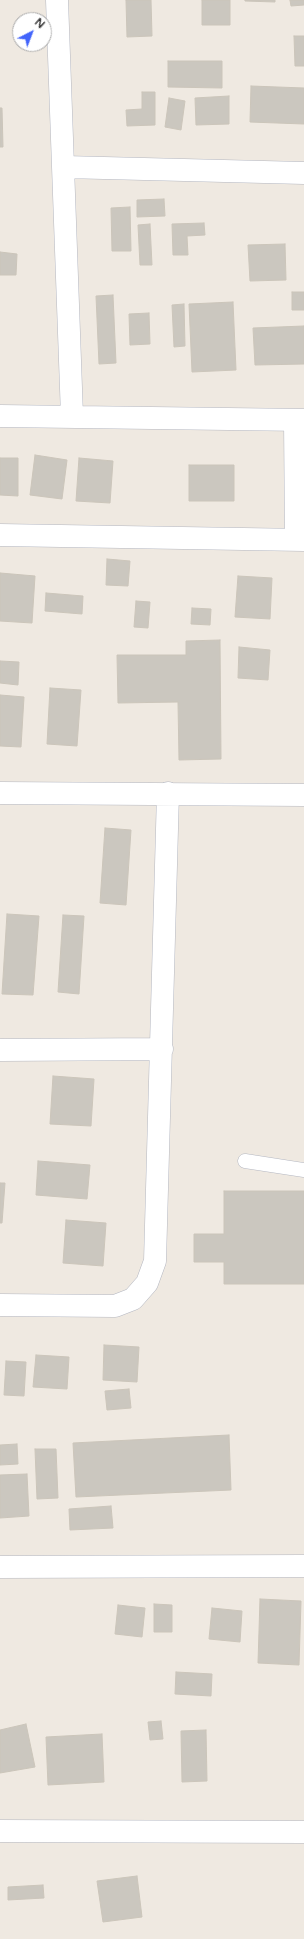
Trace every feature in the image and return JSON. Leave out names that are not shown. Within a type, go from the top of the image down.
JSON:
[{"type":"street","points":[[56,0],[64,167],[72,416]]},
{"type":"street","points":[[64,167],[304,173]]},
{"type":"street","points":[[0,416],[300,420],[300,540],[0,535]]},
{"type":"street","points":[[0,792],[303,793]]},
{"type":"street","points":[[0,1305],[115,1306],[133,1299],[147,1283],[155,1261],[168,793]]},
{"type":"street","points":[[0,1050],[162,1050]]},
{"type":"street","points":[[0,1567],[304,1566]]},
{"type":"street","points":[[0,1831],[304,1832]]},
{"type":"lane","points":[[245,1161],[304,1170]]},
{"type":"building","points":[[126,0],[151,0],[152,36],[127,37]]},
{"type":"building","points":[[202,0],[230,0],[230,25],[202,25]]},
{"type":"building","points":[[275,0],[275,2],[245,1]]},
{"type":"building","points":[[290,0],[304,0],[304,5],[291,6]]},
{"type":"building","points":[[294,36],[304,36],[304,66],[295,66]]},
{"type":"building","points":[[168,61],[222,61],[222,88],[168,87]]},
{"type":"building","points":[[251,86],[304,88],[304,124],[250,122]]},
{"type":"building","points":[[142,92],[155,92],[155,125],[127,126],[126,110],[142,109]]},
{"type":"building","points":[[229,96],[229,124],[196,125],[195,98]]},
{"type":"building","points":[[169,98],[185,101],[181,130],[165,127]]},
{"type":"building","points":[[0,108],[2,108],[3,147],[0,147]]},
{"type":"building","points":[[164,199],[165,216],[137,217],[137,200]]},
{"type":"building","points":[[130,207],[131,251],[112,251],[111,208]]},
{"type":"building","points":[[204,223],[205,235],[187,236],[188,255],[173,255],[172,224]]},
{"type":"building","points":[[150,224],[152,265],[140,265],[138,225]]},
{"type":"building","points":[[285,244],[286,280],[250,281],[248,245]]},
{"type":"building","points":[[0,252],[17,254],[16,275],[0,275]]},
{"type":"building","points":[[292,292],[304,292],[304,310],[292,310]]},
{"type":"building","points":[[113,295],[116,363],[99,364],[96,296]]},
{"type":"building","points":[[233,302],[236,370],[192,372],[189,304]]},
{"type":"building","points":[[184,304],[185,346],[174,347],[172,305]]},
{"type":"building","points":[[149,313],[150,344],[130,345],[129,314]]},
{"type":"building","points":[[304,326],[304,364],[255,365],[253,328]]},
{"type":"building","points":[[35,455],[67,460],[62,499],[30,495]]},
{"type":"building","points":[[0,458],[18,458],[18,496],[0,495]]},
{"type":"building","points":[[79,458],[113,461],[110,503],[76,501]]},
{"type":"building","points":[[189,465],[234,465],[234,501],[189,501]]},
{"type":"building","points":[[107,559],[130,561],[128,586],[106,585]]},
{"type":"building","points":[[0,573],[35,576],[32,623],[0,621]]},
{"type":"building","points":[[238,576],[272,578],[270,619],[235,617]]},
{"type":"building","points":[[46,593],[83,596],[82,614],[45,611]]},
{"type":"building","points":[[136,601],[150,602],[148,628],[134,627]]},
{"type":"building","points":[[192,608],[211,609],[210,625],[191,624]]},
{"type":"building","points":[[220,640],[221,759],[179,760],[178,702],[118,703],[117,655],[186,655],[186,641]]},
{"type":"building","points":[[239,647],[270,650],[268,680],[238,678]]},
{"type":"building","points":[[0,661],[19,662],[18,685],[0,683]]},
{"type":"building","points":[[50,688],[81,690],[77,746],[47,744]]},
{"type":"building","points":[[0,695],[24,697],[21,747],[0,746]]},
{"type":"building","points":[[105,828],[131,830],[126,905],[100,903]]},
{"type":"building","points":[[7,914],[39,916],[33,995],[2,994]]},
{"type":"building","points":[[63,915],[84,916],[79,994],[58,992]]},
{"type":"building","points":[[53,1076],[94,1079],[91,1126],[50,1124]]},
{"type":"building","points":[[38,1161],[90,1165],[87,1199],[36,1195]]},
{"type":"building","points":[[0,1183],[5,1183],[2,1223],[0,1223]]},
{"type":"building","points":[[224,1191],[304,1191],[304,1284],[224,1284],[224,1262],[194,1262],[194,1234],[224,1234]]},
{"type":"building","points":[[66,1220],[106,1223],[103,1266],[63,1263]]},
{"type":"building","points":[[104,1345],[139,1347],[137,1382],[103,1380]]},
{"type":"building","points":[[36,1355],[69,1357],[67,1389],[33,1387]]},
{"type":"building","points":[[6,1361],[26,1362],[24,1396],[4,1395]]},
{"type":"building","points":[[129,1389],[131,1408],[107,1410],[105,1391]]},
{"type":"building","points":[[229,1435],[231,1490],[76,1497],[73,1443]]},
{"type":"building","points":[[17,1444],[18,1464],[0,1465],[0,1445]]},
{"type":"building","points":[[35,1449],[56,1449],[58,1498],[37,1499]]},
{"type":"building","points":[[27,1474],[29,1516],[0,1518],[0,1475]]},
{"type":"building","points":[[111,1506],[113,1528],[70,1530],[69,1509]]},
{"type":"building","points":[[260,1599],[301,1601],[299,1665],[258,1663]]},
{"type":"building","points":[[154,1604],[172,1605],[172,1632],[154,1632]]},
{"type":"building","points":[[118,1605],[145,1608],[142,1637],[115,1634]]},
{"type":"building","points":[[212,1608],[242,1611],[240,1642],[209,1639]]},
{"type":"building","points":[[176,1672],[212,1674],[211,1696],[175,1694]]},
{"type":"building","points":[[161,1721],[163,1739],[150,1740],[148,1722]]},
{"type":"building","points":[[26,1724],[35,1767],[0,1773],[0,1730]]},
{"type":"building","points":[[206,1730],[207,1781],[182,1782],[181,1731]]},
{"type":"building","points":[[102,1734],[104,1782],[48,1785],[46,1737]]},
{"type":"building","points":[[137,1876],[142,1917],[103,1922],[97,1881]]},
{"type":"building","points":[[43,1885],[44,1898],[8,1900],[8,1887]]}]
